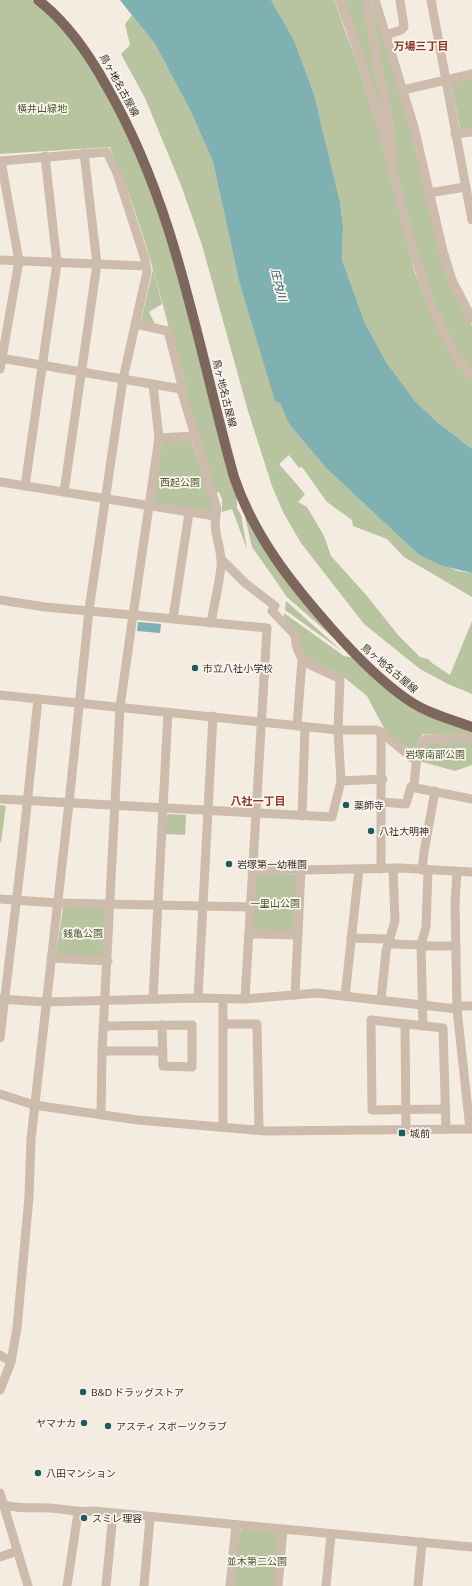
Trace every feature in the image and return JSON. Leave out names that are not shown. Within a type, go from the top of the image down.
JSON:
[{"type":"main road","name":"鳥ヶ地名古屋線","points":[[38,0],[65,25],[88,53],[130,127],[144,158],[179,261],[234,477],[242,500],[259,535],[279,565],[319,614],[354,653],[379,676],[408,700],[431,712],[472,727]]},
{"type":"street","points":[[339,0],[362,64],[393,171],[412,249],[423,285],[444,335],[464,369],[472,376]]},
{"type":"street","points":[[366,0],[393,149],[393,171]]},
{"type":"street","points":[[375,0],[414,127],[443,251],[452,280],[469,307],[472,319]]},
{"type":"street","points":[[386,35],[401,30],[404,27],[400,0]]},
{"type":"street","points":[[431,0],[472,220]]},
{"type":"street","points":[[403,90],[445,79],[472,74]]},
{"type":"street","points":[[456,134],[472,132]]},
{"type":"street","points":[[0,369],[19,261],[0,161],[45,156],[107,152],[117,173],[147,272],[123,379],[89,610],[58,902],[45,1002],[41,1064],[34,1105],[27,1213],[17,1328],[11,1362],[0,1390]]},
{"type":"street","points":[[64,492],[97,264],[84,153]]},
{"type":"street","points":[[25,486],[57,263],[45,156]]},
{"type":"street","points":[[429,194],[465,187]]},
{"type":"street","points":[[0,260],[146,266]]},
{"type":"street","points":[[135,324],[168,331],[181,382],[181,389],[217,509],[215,516],[216,539],[221,559],[211,623]]},
{"type":"street","points":[[1,359],[181,389]]},
{"type":"street","points":[[101,1114],[102,1051],[106,1000],[120,707],[159,438],[153,385]]},
{"type":"street","points":[[159,438],[195,436]]},
{"type":"street","points":[[0,482],[215,516]]},
{"type":"street","points":[[173,618],[189,513]]},
{"type":"street","points":[[221,559],[245,583],[275,606],[268,618],[267,628],[245,999]]},
{"type":"street","points":[[0,600],[45,607],[133,614],[267,628]]},
{"type":"street","points":[[272,611],[295,635],[296,648],[302,660],[302,816]]},
{"type":"street","points":[[0,799],[332,817],[341,781],[338,730],[340,680],[302,660]]},
{"type":"street","points":[[0,695],[338,730],[376,730],[381,732],[412,758],[418,757]]},
{"type":"street","points":[[0,1038],[2,999],[17,901],[38,699]]},
{"type":"street","points":[[153,1000],[168,712]]},
{"type":"street","points":[[198,998],[213,716]]},
{"type":"street","points":[[381,732],[383,779],[381,869]]},
{"type":"street","points":[[382,802],[406,804],[411,787],[414,785],[418,757],[422,743],[426,739],[472,738]]},
{"type":"street","points":[[341,781],[383,779]]},
{"type":"street","points":[[411,787],[472,799]]},
{"type":"street","points":[[422,1026],[421,946],[426,927],[425,870],[435,792]]},
{"type":"street","points":[[252,871],[393,868],[472,872]]},
{"type":"street","points":[[381,1000],[386,951],[395,921],[393,868]]},
{"type":"street","points":[[345,996],[359,869]]},
{"type":"street","points":[[295,995],[301,870]]},
{"type":"street","points":[[0,1094],[34,1105],[138,1120],[259,1130],[471,1129],[457,1009],[455,903],[457,872]]},
{"type":"street","points":[[0,899],[17,901],[111,904],[250,906]]},
{"type":"street","points":[[249,934],[298,935]]},
{"type":"street","points":[[351,938],[389,940],[393,944],[456,946]]},
{"type":"street","points":[[51,958],[108,961]]},
{"type":"street","points":[[2,999],[45,1002],[198,998],[245,999],[317,993],[457,1009],[460,1006],[472,1006]]},
{"type":"street","points":[[223,999],[223,1127]]},
{"type":"street","points":[[445,1109],[372,1110],[371,1020],[442,1028],[446,1130]]},
{"type":"street","points":[[223,1024],[258,1024],[259,1130]]},
{"type":"street","points":[[405,1024],[406,1130]]},
{"type":"street","points":[[104,1026],[162,1025],[192,1025],[192,1067],[163,1066],[162,1025]]},
{"type":"street","points":[[102,1051],[163,1051]]},
{"type":"street","points":[[0,1355],[11,1362]]},
{"type":"street","points":[[0,1493],[28,1586]]},
{"type":"street","points":[[2,1503],[11,1508],[52,1508],[78,1513],[94,1511],[150,1518],[472,1547]]},
{"type":"street","points":[[67,1586],[78,1513]]},
{"type":"street","points":[[106,1586],[113,1514]]},
{"type":"street","points":[[144,1586],[150,1518]]},
{"type":"street","points":[[230,1586],[236,1525]]},
{"type":"street","points":[[278,1586],[283,1529]]},
{"type":"street","points":[[326,1586],[331,1535]]},
{"type":"street","points":[[418,1586],[422,1542]]},
{"type":"street","points":[[0,1556],[17,1551]]},
{"type":"green space","name":"横井山緑地","points":[[0,0],[31,0],[55,20],[84,55],[110,99],[141,163],[175,262],[237,497],[237,508],[241,515],[247,549],[232,509],[222,512],[222,499],[219,492],[215,493],[149,256],[131,200],[110,147],[0,154]]},
{"type":"green space","points":[[271,0],[334,0],[358,66],[379,134],[415,273],[435,322],[472,379],[472,449],[436,421],[415,401],[386,362],[365,323],[342,260],[343,226],[340,202],[314,94],[294,40]]},
{"type":"green space","points":[[343,0],[362,0],[390,149]]},
{"type":"green space","points":[[370,0],[400,91],[461,303],[472,326],[472,371],[456,349],[422,275],[394,169],[397,147]]},
{"type":"green space","points":[[132,15],[155,44],[191,112],[213,162],[239,281],[289,424],[326,468],[419,555],[458,571],[472,573],[472,597],[404,557],[387,539],[353,526],[352,520],[327,502],[302,467],[299,468],[289,455],[279,464],[305,494],[298,502],[307,507],[324,536],[331,556],[367,596],[398,635],[420,657],[428,659],[450,675],[472,621],[472,694],[448,684],[420,669],[364,624],[301,543],[283,512],[272,486],[248,411],[202,245],[181,185],[145,98],[121,54],[130,45],[125,24]]},
{"type":"green space","points":[[472,76],[472,129],[460,129],[451,83]]},
{"type":"green space","points":[[153,269],[162,304],[149,312],[155,324],[141,321]]},
{"type":"green space","name":"西起公園","points":[[191,439],[214,510],[213,513],[155,504],[152,501],[162,440]]},
{"type":"green space","points":[[244,513],[265,550],[277,567],[345,648],[287,597],[252,547]]},
{"type":"green space","points":[[286,601],[342,651],[285,610]]},
{"type":"green space","points":[[284,613],[344,656],[355,658],[452,724],[472,732],[472,735],[423,734],[415,748],[410,750],[386,732],[367,696],[340,674],[313,662],[305,655],[284,621]]},
{"type":"green space","name":"岩塚南部公園","points":[[472,741],[472,765],[455,771],[419,761],[427,743]]},
{"type":"green space","points":[[0,805],[6,806],[1,842],[0,842]]},
{"type":"green space","points":[[169,814],[186,815],[185,835],[165,834],[166,816]]},
{"type":"green space","name":"一里山公園","points":[[258,874],[298,875],[295,932],[253,930],[255,876]]},
{"type":"green space","name":"銭亀公園","points":[[63,907],[106,907],[105,959],[56,956]]},
{"type":"green space","name":"並木第二公園","points":[[242,1529],[277,1532],[279,1536],[275,1586],[234,1586],[239,1532]]},
{"type":"water","name":"庄内川","points":[[120,0],[271,0],[294,40],[314,94],[340,202],[343,226],[342,260],[365,323],[386,362],[415,401],[436,421],[472,449],[472,573],[443,566],[419,555],[326,468],[289,424],[280,403],[275,401],[239,281],[213,162],[191,112],[155,44]]},
{"type":"water","points":[[138,622],[161,624],[160,633],[137,631]]},
{"type":"place","name":"市立八社小学校","points":[[195,668]]},
{"type":"place","name":"薬師寺","points":[[346,805]]},
{"type":"place","name":"八社大明神","points":[[371,831]]},
{"type":"place","name":"岩塚第一幼稚園","points":[[229,864]]},
{"type":"place","name":"城前","points":[[402,1133]]},
{"type":"place","name":"B&D ドラッグストア","points":[[83,1392]]},
{"type":"place","name":"ヤマナカ","points":[[84,1423]]},
{"type":"place","name":"アスティ スポーツクラブ","points":[[108,1426]]},
{"type":"place","name":"八田マンション","points":[[38,1473]]},
{"type":"place","name":"スミレ理容","points":[[84,1518]]},
{"type":"district","name":"万場三丁目","points":[[421,46]]},
{"type":"district","name":"八社一丁目","points":[[258,801]]}]
